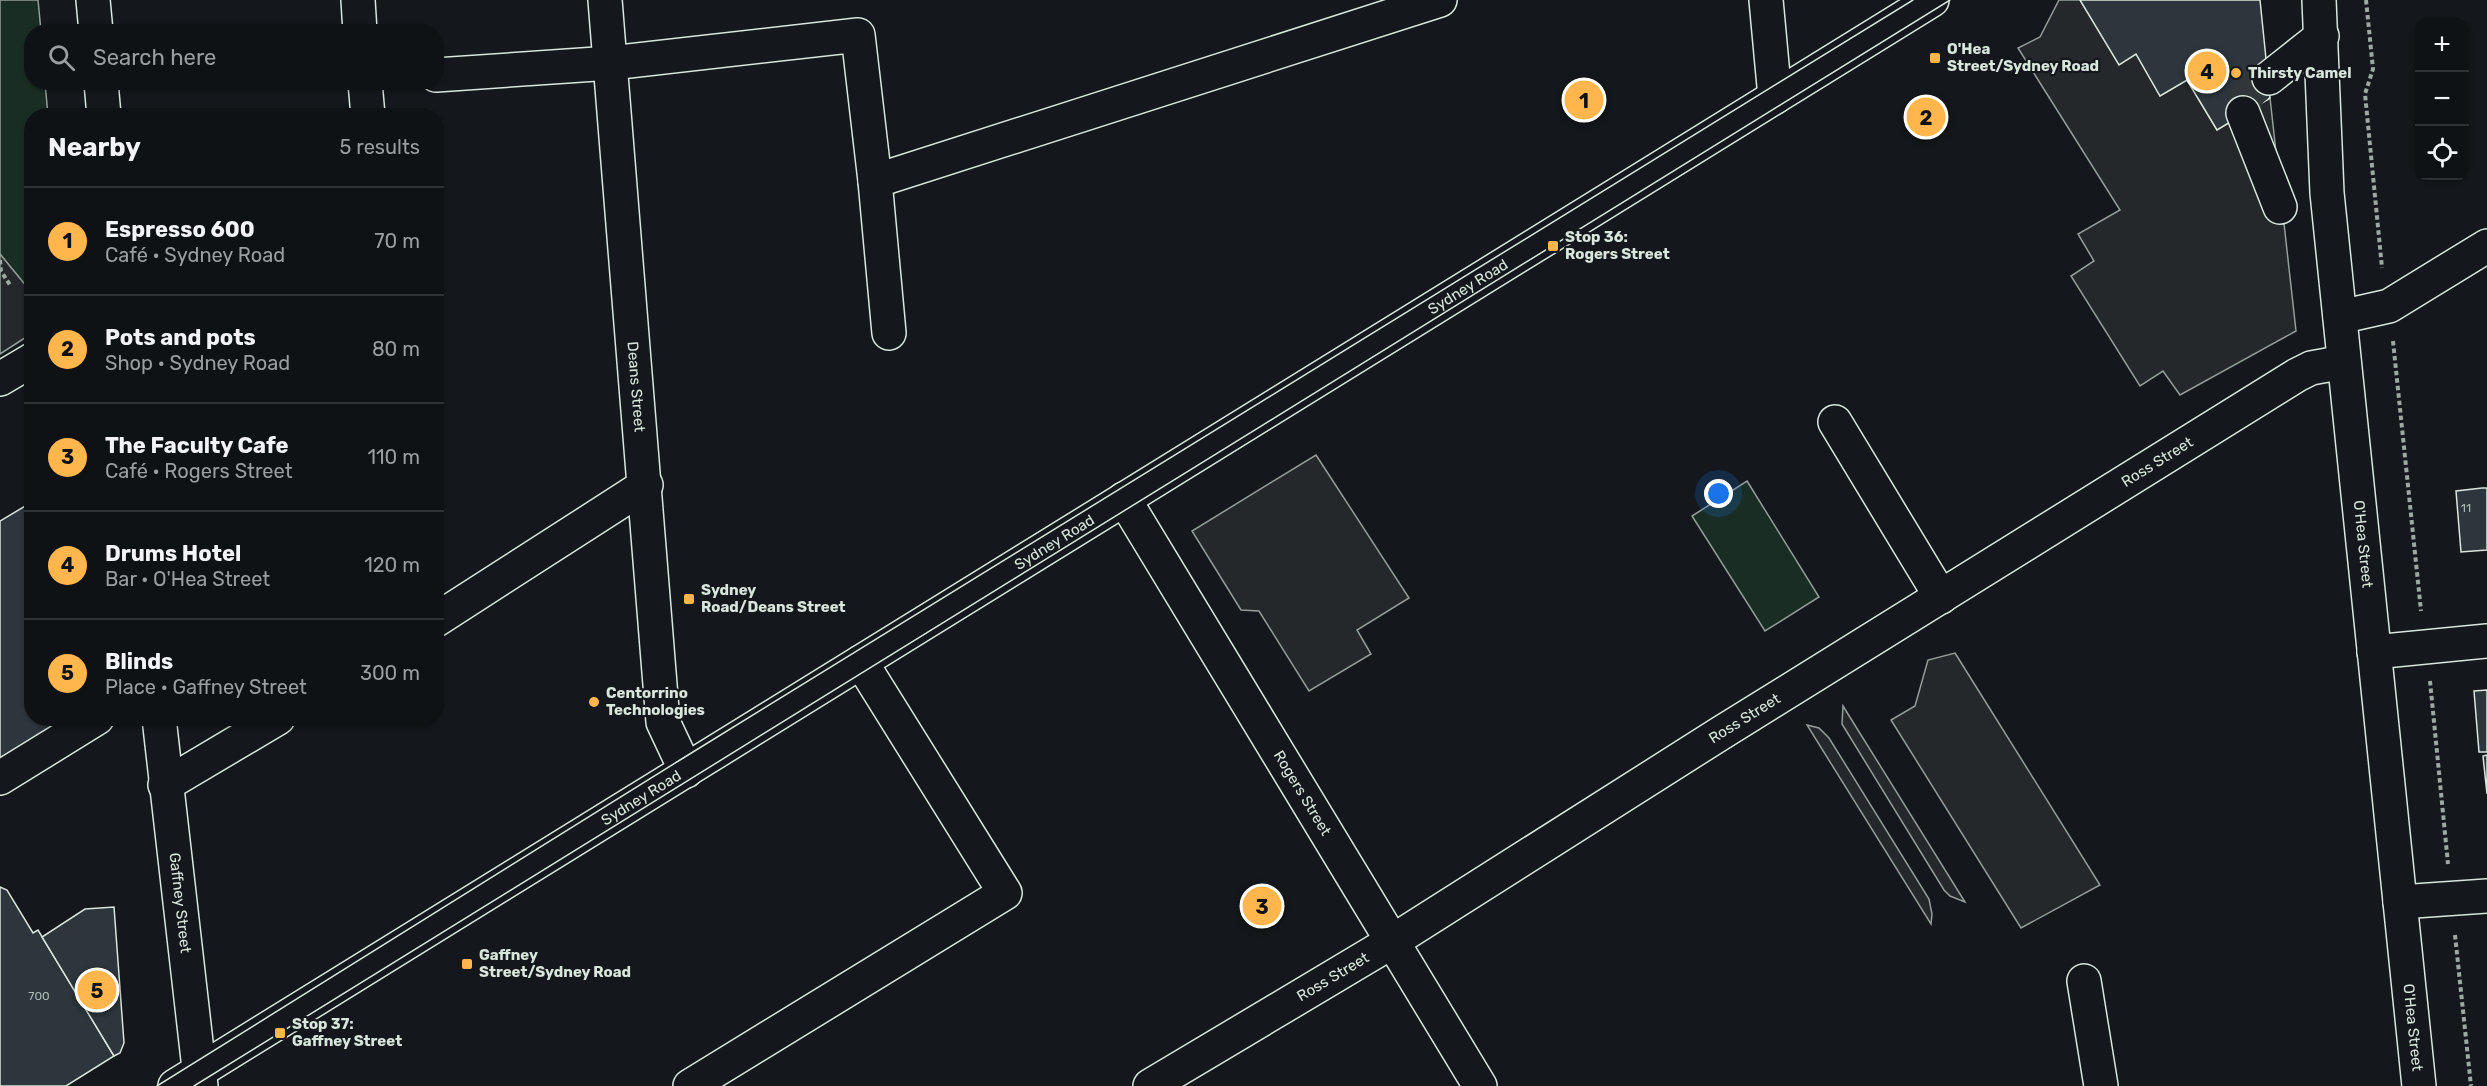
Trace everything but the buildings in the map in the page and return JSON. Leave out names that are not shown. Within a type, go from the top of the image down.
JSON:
[{"type":"main road","points":[[93,0],[95,24]]},
{"type":"main road","points":[[358,0],[360,24]]},
{"type":"main road","name":"Deans Street","points":[[605,0],[646,485],[663,722],[686,771]]},
{"type":"main road","points":[[874,181],[1440,0]]},
{"type":"main road","points":[[1766,0],[1775,97]]},
{"type":"main road","name":"Sydney Road","points":[[192,1081],[861,662],[1932,0]]},
{"type":"main road","name":"O'Hea Street","points":[[2319,0],[2327,193],[2419,1086]]},
{"type":"main road","points":[[444,74],[610,63],[858,35],[889,333]]},
{"type":"main road","points":[[2268,78],[2322,36]]},
{"type":"main road","points":[[102,90],[103,108]]},
{"type":"main road","points":[[366,90],[367,108]]},
{"type":"main road","points":[[2243,113],[2280,207]]},
{"type":"main road","points":[[2340,317],[2388,306],[2487,246]]},
{"type":"main road","name":"Ross Street","points":[[1150,1086],[1393,941],[1721,733],[2297,375],[2311,368],[2344,362]]},
{"type":"main road","points":[[0,379],[24,365]]},
{"type":"main road","points":[[1835,422],[1941,597]]},
{"type":"main road","points":[[444,615],[646,485]]},
{"type":"main road","name":"Rogers Street","points":[[1124,499],[1480,1086]]},
{"type":"main road","points":[[2374,652],[2487,641]]},
{"type":"main road","points":[[690,1086],[1005,893],[861,662]]},
{"type":"main road","points":[[0,778],[84,726]]},
{"type":"main road","name":"Gaffney Street","points":[[160,726],[192,1081]]},
{"type":"main road","points":[[165,785],[265,726]]},
{"type":"main road","points":[[2400,902],[2487,896]]},
{"type":"main road","points":[[2084,981],[2101,1086]]},
{"type":"path","points":[[2366,0],[2373,69],[2366,94],[2383,273],[2471,1086]]},
{"type":"path","points":[[0,260],[1,271],[10,285]]},
{"type":"green space","points":[[0,0],[38,0],[40,24],[24,24],[24,90],[46,90],[47,108],[24,108],[24,284],[0,254]]},
{"type":"green space","points":[[1747,481],[1819,597],[1765,631],[1692,516]]},
{"type":"shaded area","points":[[2059,0],[2080,0],[2119,64],[2136,54],[2160,96],[2187,80],[2217,130],[2270,98],[2296,331],[2180,395],[2163,371],[2140,386],[2071,276],[2094,261],[2078,234],[2120,210],[2018,48],[2040,37]]},
{"type":"shaded area","points":[[0,254],[24,283],[24,339],[0,354]]},
{"type":"shaded area","points":[[1316,455],[1409,598],[1357,630],[1371,654],[1309,691],[1259,611],[1241,610],[1192,531]]},
{"type":"shaded area","points":[[1955,653],[2100,885],[2021,928],[1891,720],[1915,706],[1928,660]]},
{"type":"shaded area","points":[[1843,706],[1965,902],[1950,896],[1944,890],[1842,724]]},
{"type":"shaded area","points":[[1807,725],[1819,728],[1829,738],[1929,899],[1931,924]]},
{"type":"tunnel","points":[[2243,113],[2247,96],[2269,78]]},
{"type":"tram line","points":[[157,1086],[680,760],[1913,0]]},
{"type":"tram line","points":[[194,1086],[1950,0]]},
{"type":"place","name":"O'Hea Street/Sydney Road","points":[[1935,58]]},
{"type":"place","name":"Drums Hotel","points":[[2207,71]]},
{"type":"place","name":"Thirsty Camel","points":[[2236,73]]},
{"type":"place","name":"Espresso 600","points":[[1584,100]]},
{"type":"place","name":"Pots and pots","points":[[1926,117]]},
{"type":"place","name":"Stop 36: Rogers Street","points":[[1553,246]]},
{"type":"place","name":"Sydney Road/Deans Street","points":[[689,599]]},
{"type":"place","name":"Centorrino Technologies","points":[[594,702]]},
{"type":"place","name":"The Faculty Cafe","points":[[1262,906]]},
{"type":"place","name":"Gaffney Street/Sydney Road","points":[[467,964]]},
{"type":"place","name":"Blinds","points":[[97,990]]},
{"type":"place","name":"Stop 37: Gaffney Street","points":[[280,1033]]}]
